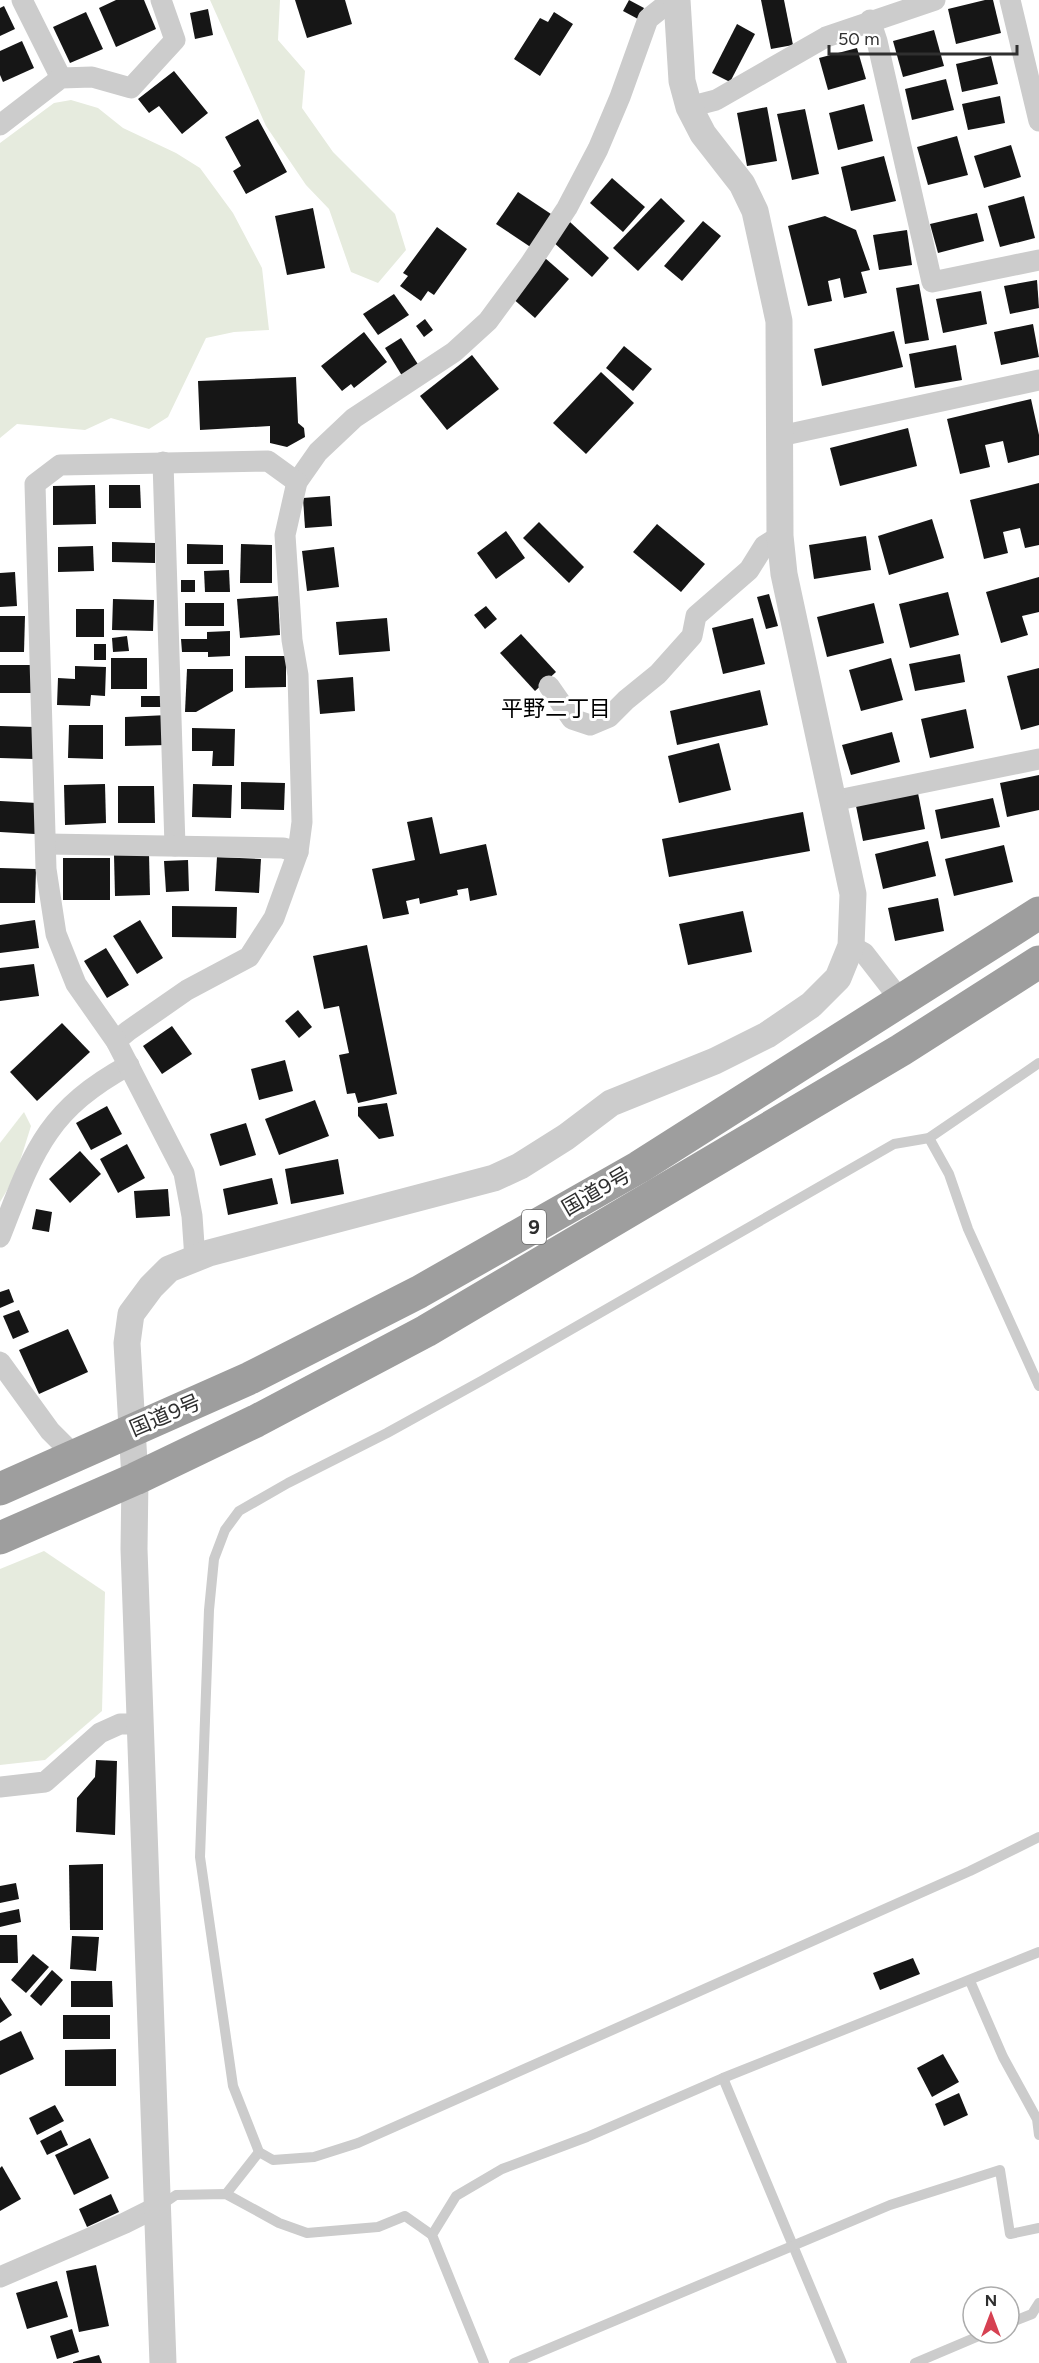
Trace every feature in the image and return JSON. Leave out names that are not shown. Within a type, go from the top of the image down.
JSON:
[{"type":"highway","name":"国道9号","points":[[0,1490],[250,1378],[419,1292],[639,1167],[1039,913]]},
{"type":"highway","name":"国道9号","points":[[0,1538],[135,1479],[256,1420],[426,1331],[901,1050],[1039,962]]},
{"type":"street","points":[[22,0],[61,78]]},
{"type":"street","points":[[0,125],[61,78],[92,77],[131,88],[175,40],[161,0]]},
{"type":"street","points":[[689,107],[716,100],[826,37],[870,20],[935,0]]},
{"type":"street","points":[[1010,0],[1039,121]]},
{"type":"street","points":[[116,1041],[187,990],[249,957],[274,918],[298,852],[302,822],[298,675],[292,640],[285,535],[297,482],[318,452],[354,418],[454,352],[488,321],[567,208],[598,149],[620,97],[648,19],[668,3],[677,1],[682,81],[689,107],[703,134],[742,184],[757,220],[779,321],[780,536],[784,574],[853,894],[851,946],[838,978],[812,1005],[767,1035],[715,1061],[611,1103],[566,1137],[520,1166],[494,1178],[426,1198],[195,1259],[169,1269],[151,1287],[131,1314],[128,1354],[135,1479],[134,1549],[163,2363]]},
{"type":"street","points":[[870,20],[877,41],[932,282],[1039,260]]},
{"type":"street","points":[[780,436],[1039,381]]},
{"type":"street","points":[[195,1259],[192,1216],[184,1173],[116,1041],[76,984],[56,934],[46,869],[36,484],[60,465],[268,461],[297,482]]},
{"type":"street","points":[[163,462],[175,846]]},
{"type":"street","points":[[549,686],[572,719],[590,725],[609,717],[658,674],[692,636],[696,616],[749,570],[764,546],[780,536]]},
{"type":"street","points":[[833,801],[1039,759]]},
{"type":"street","points":[[46,844],[283,848],[298,852]]},
{"type":"street","points":[[851,946],[864,953],[902,1002]]},
{"type":"street","points":[[0,1237],[30,1161],[47,1131],[68,1107],[103,1079],[129,1065]]},
{"type":"street","points":[[0,1362],[50,1431],[74,1455]]},
{"type":"street","points":[[0,1787],[45,1782],[100,1733],[120,1724],[141,1724]]},
{"type":"street","points":[[0,2277],[157,2207]]},
{"type":"lane","points":[[1039,1063],[929,1138],[894,1144],[474,1385],[239,1511],[225,1530],[214,1558],[209,1610],[200,1857],[233,2086],[259,2152],[273,2160],[314,2157],[358,2143],[970,1872],[1039,1837]]},
{"type":"lane","points":[[929,1138],[949,1173],[968,1229],[1039,1386]]},
{"type":"lane","points":[[432,2235],[456,2196],[502,2169],[586,2137],[723,2078],[1039,1952]]},
{"type":"lane","points":[[970,1981],[1003,2057],[1038,2119],[1039,2134]]},
{"type":"lane","points":[[723,2078],[792,2248],[842,2363]]},
{"type":"lane","points":[[226,2194],[259,2152]]},
{"type":"lane","points":[[514,2363],[890,2205],[1000,2169],[1010,2234],[1039,2228]]},
{"type":"lane","points":[[157,2207],[176,2195],[226,2194],[279,2223],[307,2233],[378,2227],[405,2216],[432,2235],[484,2363]]},
{"type":"lane","points":[[1021,2318],[1032,2314],[1039,2303]]},
{"type":"lane","points":[[915,2363],[961,2344]]},
{"type":"shaded area","points":[[210,0],[280,0],[278,40],[305,71],[302,108],[333,152],[395,214],[406,250],[378,283],[351,272],[329,209],[306,185],[266,126]]},
{"type":"shaded area","points":[[71,100],[98,108],[123,128],[176,153],[200,168],[233,213],[262,268],[269,330],[234,332],[206,338],[168,417],[149,429],[111,418],[85,430],[17,424],[0,438],[0,143],[54,103]]},
{"type":"shaded area","points":[[24,1112],[31,1126],[15,1177],[0,1202],[0,1143]]},
{"type":"shaded area","points":[[44,1551],[105,1592],[102,1711],[45,1760],[0,1765],[0,1569]]},
{"type":"building","points":[[116,0],[144,0],[156,29],[116,47],[99,8]]},
{"type":"building","points":[[295,0],[345,0],[352,24],[307,38]]},
{"type":"building","points":[[629,0],[644,8],[638,19],[623,11]]},
{"type":"building","points":[[761,0],[784,0],[793,45],[771,49]]},
{"type":"building","points":[[993,0],[1001,33],[956,44],[948,9]]},
{"type":"building","points":[[4,6],[15,29],[0,36],[0,8]]},
{"type":"building","points":[[208,9],[213,35],[195,39],[190,13]]},
{"type":"building","points":[[86,12],[103,49],[70,63],[53,27]]},
{"type":"building","points":[[554,12],[573,24],[540,76],[514,59],[540,18],[548,22]]},
{"type":"building","points":[[737,24],[755,34],[730,82],[712,73]]},
{"type":"building","points":[[934,30],[944,66],[903,77],[893,41]]},
{"type":"building","points":[[22,41],[34,68],[3,82],[0,75],[0,51]]},
{"type":"building","points":[[857,48],[866,79],[828,90],[819,58]]},
{"type":"building","points":[[991,56],[998,84],[962,92],[956,64]]},
{"type":"building","points":[[174,71],[208,113],[182,134],[159,106],[149,113],[138,99]]},
{"type":"building","points":[[946,79],[954,110],[912,120],[905,89]]},
{"type":"building","points":[[1000,96],[1005,123],[968,130],[962,104]]},
{"type":"building","points":[[864,104],[873,141],[838,150],[829,113]]},
{"type":"building","points":[[767,107],[777,161],[747,166],[737,113]]},
{"type":"building","points":[[805,109],[819,174],[792,180],[777,114]]},
{"type":"building","points":[[258,119],[287,172],[246,194],[233,171],[241,166],[225,137]]},
{"type":"building","points":[[957,136],[968,175],[928,185],[917,147]]},
{"type":"building","points":[[1011,145],[1021,177],[984,188],[974,156]]},
{"type":"building","points":[[884,156],[896,201],[851,211],[841,167]]},
{"type":"building","points":[[612,178],[645,207],[623,232],[590,203]]},
{"type":"building","points":[[518,192],[554,216],[532,248],[496,224]]},
{"type":"building","points":[[1024,196],[1035,238],[1000,247],[988,206]]},
{"type":"building","points":[[661,198],[685,221],[638,271],[613,248]]},
{"type":"building","points":[[313,208],[325,268],[287,275],[275,216]]},
{"type":"building","points":[[977,213],[984,241],[938,253],[930,224]]},
{"type":"building","points":[[825,216],[856,230],[870,270],[861,272],[867,293],[844,298],[840,278],[828,281],[832,301],[808,306],[788,226]]},
{"type":"building","points":[[703,221],[721,236],[682,281],[664,266]]},
{"type":"building","points":[[570,222],[609,258],[592,277],[552,241]]},
{"type":"building","points":[[437,227],[467,249],[434,295],[428,291],[421,301],[400,286],[408,276],[403,273]]},
{"type":"building","points":[[907,230],[912,265],[879,270],[873,235]]},
{"type":"building","points":[[545,258],[569,279],[535,318],[511,297]]},
{"type":"building","points":[[1037,280],[1039,308],[1010,314],[1004,286]]},
{"type":"building","points":[[919,284],[929,340],[905,344],[896,288]]},
{"type":"building","points":[[981,291],[987,324],[943,333],[936,299]]},
{"type":"building","points":[[394,294],[409,315],[378,335],[363,314]]},
{"type":"building","points":[[425,319],[433,330],[424,337],[416,326]]},
{"type":"building","points":[[1033,324],[1039,357],[1001,365],[994,332]]},
{"type":"building","points":[[894,331],[903,367],[822,386],[814,349]]},
{"type":"building","points":[[364,332],[387,362],[354,388],[351,384],[342,391],[321,366]]},
{"type":"building","points":[[401,338],[421,369],[404,379],[385,348]]},
{"type":"building","points":[[956,345],[962,380],[915,388],[909,354]]},
{"type":"building","points":[[624,346],[652,369],[633,391],[606,368]]},
{"type":"building","points":[[472,355],[499,389],[447,430],[420,396]]},
{"type":"building","points":[[601,372],[634,403],[586,454],[553,423]]},
{"type":"building","points":[[296,377],[298,423],[304,428],[305,437],[287,447],[270,443],[270,426],[200,430],[198,381]]},
{"type":"building","points":[[1031,399],[1039,435],[1039,455],[1008,463],[1003,441],[985,445],[990,467],[960,474],[947,419]]},
{"type":"building","points":[[908,428],[917,466],[840,486],[830,448]]},
{"type":"building","points":[[1039,483],[1039,545],[1025,548],[1020,528],[1003,532],[1008,553],[984,559],[970,500]]},
{"type":"building","points":[[95,485],[96,524],[53,525],[53,486]]},
{"type":"building","points":[[109,485],[140,485],[141,508],[109,508]]},
{"type":"building","points":[[330,496],[332,526],[305,528],[303,498]]},
{"type":"building","points":[[932,519],[944,558],[889,575],[878,536]]},
{"type":"building","points":[[539,522],[584,567],[569,583],[523,538]]},
{"type":"building","points":[[657,524],[705,564],[681,592],[633,552]]},
{"type":"building","points":[[506,531],[525,558],[496,579],[477,553]]},
{"type":"building","points":[[866,536],[871,570],[814,579],[809,545]]},
{"type":"building","points":[[112,542],[155,543],[155,563],[112,562]]},
{"type":"building","points":[[187,544],[223,545],[223,564],[187,564]]},
{"type":"building","points":[[241,544],[272,545],[272,583],[240,583]]},
{"type":"building","points":[[93,546],[94,571],[58,572],[58,547]]},
{"type":"building","points":[[334,547],[339,587],[307,591],[302,551]]},
{"type":"building","points":[[229,570],[230,592],[205,592],[204,571]]},
{"type":"building","points":[[15,572],[17,606],[0,607],[0,573]]},
{"type":"building","points":[[1039,577],[1039,612],[1022,616],[1028,635],[1001,643],[986,592]]},
{"type":"building","points":[[181,580],[195,580],[195,592],[181,592]]},
{"type":"building","points":[[948,592],[959,635],[910,648],[899,604]]},
{"type":"building","points":[[769,594],[778,626],[766,629],[757,597]]},
{"type":"building","points":[[278,596],[280,635],[240,638],[237,599]]},
{"type":"building","points":[[113,599],[154,600],[153,631],[112,630]]},
{"type":"building","points":[[185,603],[224,603],[224,626],[185,626]]},
{"type":"building","points":[[874,603],[884,643],[827,657],[817,617]]},
{"type":"building","points":[[486,606],[497,619],[485,629],[474,615]]},
{"type":"building","points":[[76,609],[104,609],[104,637],[76,637]]},
{"type":"building","points":[[0,616],[25,616],[24,652],[0,652]]},
{"type":"building","points":[[387,618],[390,651],[339,655],[336,622]]},
{"type":"building","points":[[753,618],[765,664],[723,674],[712,628]]},
{"type":"building","points":[[230,631],[230,656],[208,657],[208,652],[182,652],[181,639],[207,639],[207,632]]},
{"type":"building","points":[[521,634],[556,672],[535,691],[500,653]]},
{"type":"building","points":[[127,636],[129,651],[113,652],[112,638]]},
{"type":"building","points":[[94,644],[106,644],[106,660],[94,660]]},
{"type":"building","points":[[960,654],[965,682],[915,691],[909,664]]},
{"type":"building","points":[[245,656],[286,656],[286,687],[245,688]]},
{"type":"building","points":[[111,658],[147,658],[147,689],[111,689]]},
{"type":"building","points":[[891,658],[903,700],[861,711],[849,670]]},
{"type":"building","points":[[0,665],[32,665],[32,693],[0,693]]},
{"type":"building","points":[[75,666],[106,667],[105,696],[91,695],[90,706],[57,705],[58,678],[75,679]]},
{"type":"building","points":[[1039,668],[1039,725],[1021,730],[1007,676]]},
{"type":"building","points":[[187,669],[233,669],[233,691],[196,712],[185,712]]},
{"type":"building","points":[[353,677],[355,711],[320,714],[317,680]]},
{"type":"building","points":[[760,690],[768,725],[677,745],[670,711]]},
{"type":"building","points":[[141,696],[162,696],[162,707],[141,707]]},
{"type":"building","points":[[966,709],[974,748],[930,758],[921,719]]},
{"type":"building","points":[[168,715],[168,745],[125,746],[125,717]]},
{"type":"building","points":[[69,725],[103,725],[103,759],[68,758]]},
{"type":"building","points":[[0,726],[35,727],[34,759],[0,758]]},
{"type":"building","points":[[192,728],[235,729],[234,766],[212,766],[213,751],[192,751]]},
{"type":"building","points":[[892,732],[900,762],[851,775],[842,745]]},
{"type":"building","points":[[719,743],[731,790],[679,803],[668,756]]},
{"type":"building","points":[[1039,775],[1039,810],[1007,817],[1000,783]]},
{"type":"building","points":[[241,782],[285,783],[284,810],[241,809]]},
{"type":"building","points":[[105,784],[106,823],[65,825],[64,785]]},
{"type":"building","points":[[193,784],[232,785],[231,818],[192,817]]},
{"type":"building","points":[[118,786],[154,786],[155,823],[118,823]]},
{"type":"building","points":[[918,793],[925,829],[863,841],[856,806]]},
{"type":"building","points":[[993,798],[1000,827],[941,839],[935,810]]},
{"type":"building","points":[[0,801],[37,803],[35,834],[0,832]]},
{"type":"building","points":[[803,812],[810,851],[669,877],[662,839]]},
{"type":"building","points":[[432,817],[440,854],[486,844],[497,895],[470,901],[468,888],[457,890],[458,895],[420,904],[419,898],[406,901],[409,914],[383,919],[372,869],[415,860],[407,822]]},
{"type":"building","points":[[928,841],[936,876],[883,889],[875,854]]},
{"type":"building","points":[[1004,845],[1013,882],[954,896],[945,859]]},
{"type":"building","points":[[149,854],[150,895],[115,896],[114,855]]},
{"type":"building","points":[[217,857],[261,859],[259,893],[215,891]]},
{"type":"building","points":[[63,858],[110,858],[110,900],[63,900]]},
{"type":"building","points":[[188,860],[189,891],[166,892],[164,861]]},
{"type":"building","points":[[0,868],[36,869],[35,903],[0,903]]},
{"type":"building","points":[[938,898],[944,931],[895,941],[888,908]]},
{"type":"building","points":[[172,906],[237,907],[236,938],[172,937]]},
{"type":"building","points":[[743,911],[752,952],[688,965],[679,924]]},
{"type":"building","points":[[35,920],[39,948],[0,953],[0,925]]},
{"type":"building","points":[[140,920],[163,958],[137,974],[113,936]]},
{"type":"building","points":[[367,945],[397,1094],[358,1103],[355,1093],[347,1094],[339,1055],[349,1053],[339,1006],[324,1009],[313,956]]},
{"type":"building","points":[[106,948],[129,985],[107,998],[84,961]]},
{"type":"building","points":[[34,964],[39,996],[0,1001],[0,968]]},
{"type":"building","points":[[298,1010],[312,1027],[299,1038],[285,1021]]},
{"type":"building","points":[[62,1023],[90,1052],[37,1101],[10,1072]]},
{"type":"building","points":[[172,1026],[192,1054],[162,1074],[143,1046]]},
{"type":"building","points":[[285,1060],[293,1091],[259,1100],[251,1069]]},
{"type":"building","points":[[315,1100],[329,1136],[279,1155],[265,1119]]},
{"type":"building","points":[[387,1103],[394,1136],[379,1139],[358,1116],[358,1107]]},
{"type":"building","points":[[107,1106],[122,1134],[91,1150],[76,1123]]},
{"type":"building","points":[[246,1123],[256,1155],[220,1166],[210,1134]]},
{"type":"building","points":[[127,1144],[145,1178],[118,1193],[100,1159]]},
{"type":"building","points":[[80,1151],[101,1174],[70,1203],[49,1179]]},
{"type":"building","points":[[338,1159],[344,1194],[291,1204],[285,1169]]},
{"type":"building","points":[[272,1178],[278,1204],[228,1215],[223,1189]]},
{"type":"building","points":[[168,1189],[170,1216],[136,1218],[134,1191]]},
{"type":"building","points":[[36,1209],[52,1212],[49,1232],[32,1229]]},
{"type":"building","points":[[9,1289],[14,1302],[0,1308],[0,1292]]},
{"type":"building","points":[[19,1310],[29,1332],[13,1339],[3,1316]]},
{"type":"building","points":[[68,1329],[88,1372],[39,1394],[19,1350]]},
{"type":"building","points":[[96,1760],[117,1761],[115,1835],[76,1832],[77,1798],[95,1777]]},
{"type":"building","points":[[103,1864],[103,1930],[70,1930],[69,1865]]},
{"type":"building","points":[[16,1883],[19,1899],[0,1903],[0,1886]]},
{"type":"building","points":[[19,1909],[21,1922],[0,1927],[0,1913]]},
{"type":"building","points":[[0,1935],[17,1935],[18,1963],[0,1963]]},
{"type":"building","points":[[72,1936],[99,1937],[96,1971],[70,1969]]},
{"type":"building","points":[[33,1954],[49,1967],[26,1993],[11,1980]]},
{"type":"building","points":[[913,1958],[920,1974],[880,1990],[873,1973]]},
{"type":"building","points":[[52,1970],[63,1980],[41,2006],[30,1996]]},
{"type":"building","points":[[71,1981],[112,1981],[113,2007],[71,2007]]},
{"type":"building","points":[[0,1997],[12,2015],[0,2023]]},
{"type":"building","points":[[63,2015],[110,2015],[110,2039],[63,2039]]},
{"type":"building","points":[[21,2031],[34,2059],[0,2075],[0,2041]]},
{"type":"building","points":[[116,2049],[116,2086],[65,2086],[65,2050]]},
{"type":"building","points":[[943,2054],[959,2082],[932,2097],[917,2068]]},
{"type":"building","points":[[959,2093],[968,2115],[944,2126],[935,2104]]},
{"type":"building","points":[[55,2105],[64,2121],[37,2135],[29,2118]]},
{"type":"building","points":[[61,2130],[68,2145],[47,2155],[40,2141]]},
{"type":"building","points":[[90,2138],[109,2178],[74,2195],[55,2155]]},
{"type":"building","points":[[2,2166],[21,2199],[0,2211],[0,2168]]},
{"type":"building","points":[[111,2194],[119,2212],[87,2227],[79,2209]]},
{"type":"building","points":[[96,2265],[109,2326],[79,2332],[66,2271]]},
{"type":"building","points":[[57,2281],[68,2317],[27,2329],[16,2293]]},
{"type":"building","points":[[72,2329],[79,2352],[57,2359],[50,2336]]},
{"type":"building","points":[[99,2355],[102,2363],[73,2363],[73,2362]]},
{"type":"district","name":"平野二丁目","points":[[556,708]]}]
